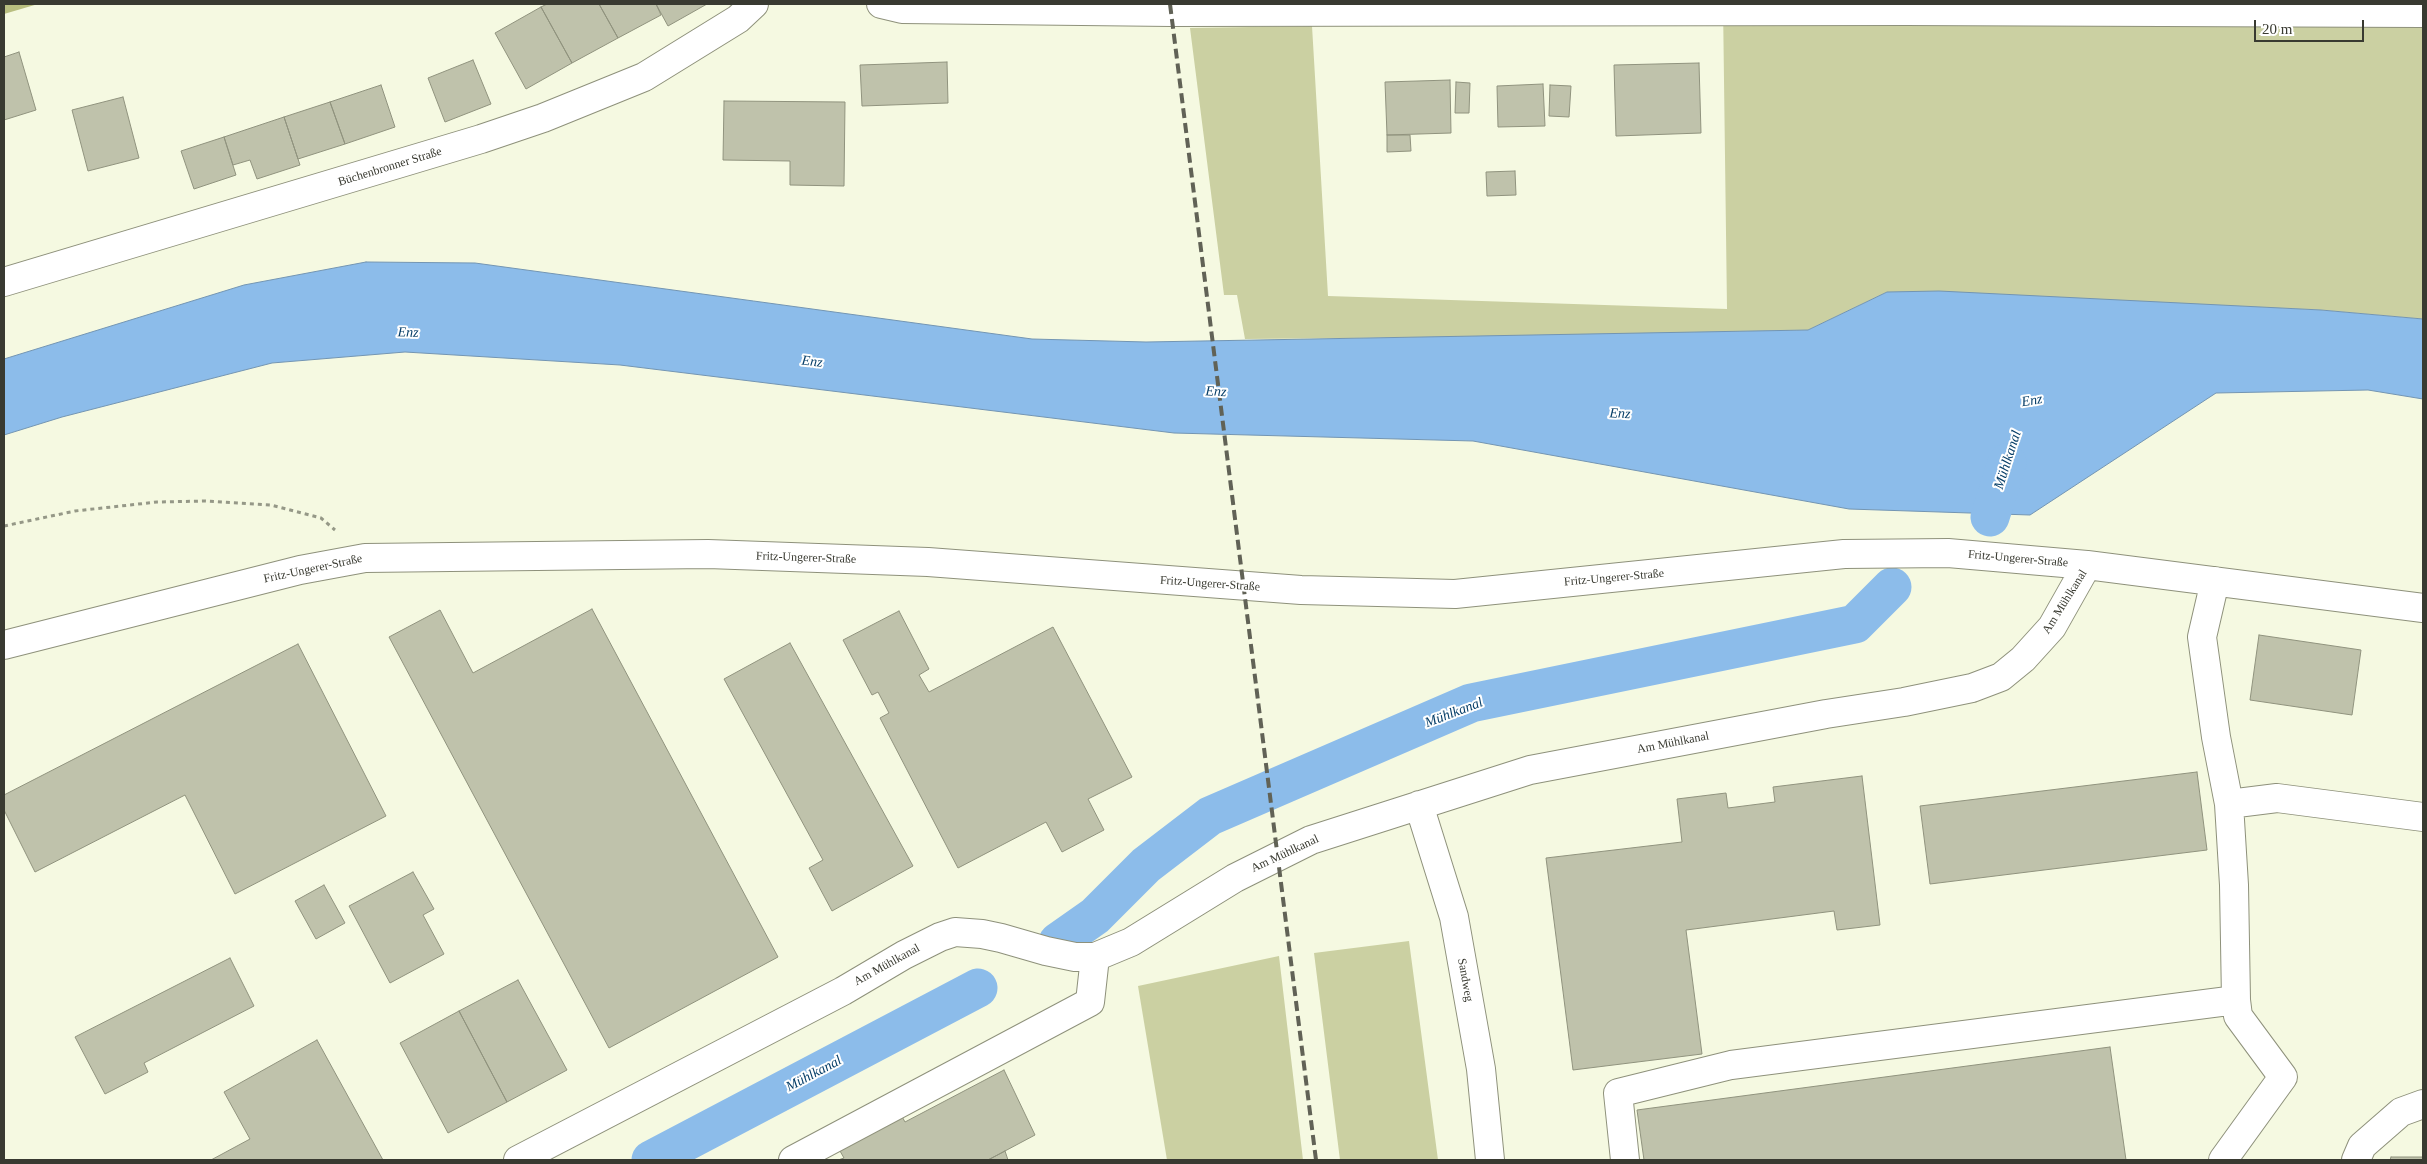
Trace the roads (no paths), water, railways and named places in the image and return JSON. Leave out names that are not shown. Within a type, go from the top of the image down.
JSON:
[{"type":"street","name":"Büchenbronner Straße","points":[[4,282],[472,142],[543,118],[644,77],[738,19],[754,4]]},
{"type":"street","points":[[881,4],[902,9],[1171,12],[1924,11],[2423,14]]},
{"type":"street","name":"Fritz-Ungerer-Straße","points":[[4,646],[300,570],[365,558],[746,556],[928,562],[1301,590],[1455,594],[1844,554],[1948,552],[2087,565],[2423,608]]},
{"type":"street","name":"Am Mühlkanal","points":[[526,1158],[843,991],[904,955],[940,937],[955,932],[1001,938],[1075,957],[1095,958],[1131,942],[1235,878],[1311,840],[1530,770],[1826,714],[1904,702],[2001,677],[2023,659],[2052,627],[2087,565]]},
{"type":"street","points":[[2215,581],[2202,637],[2216,737],[2229,804],[2234,885],[2236,1000],[2238,1016],[2283,1077],[2223,1160]]},
{"type":"street","points":[[2229,804],[2276,798],[2423,817]]},
{"type":"street","name":"Sandweg","points":[[1419,805],[1454,917],[1481,1069],[1490,1160]]},
{"type":"street","points":[[792,1160],[1090,1002],[1095,958]]},
{"type":"street","points":[[1625,1160],[1618,1093],[1731,1065],[2236,1000]]},
{"type":"street","points":[[2356,1160],[2362,1146],[2400,1112],[2423,1104]]},
{"type":"water","name":"Enz","points":[[366,262],[475,263],[1032,339],[1146,342],[1808,330],[1887,292],[1939,291],[2321,310],[2423,319],[2423,399],[2368,390],[2216,393],[2030,515],[1849,509],[1473,441],[1174,433],[620,365],[405,352],[272,363],[62,417],[4,435],[4,359],[244,285]]},
{"type":"waterway","name":"Mühlkanal","points":[[1990,517],[2007,463]]},
{"type":"waterway","name":"Mühlkanal","points":[[1058,942],[1095,916],[1146,865],[1210,816],[1471,703],[1855,624],[1892,587]]},
{"type":"waterway","name":"Mühlkanal","points":[[651,1160],[978,988]]},
{"type":"railway","points":[[1170,4],[1316,1160]]}]
